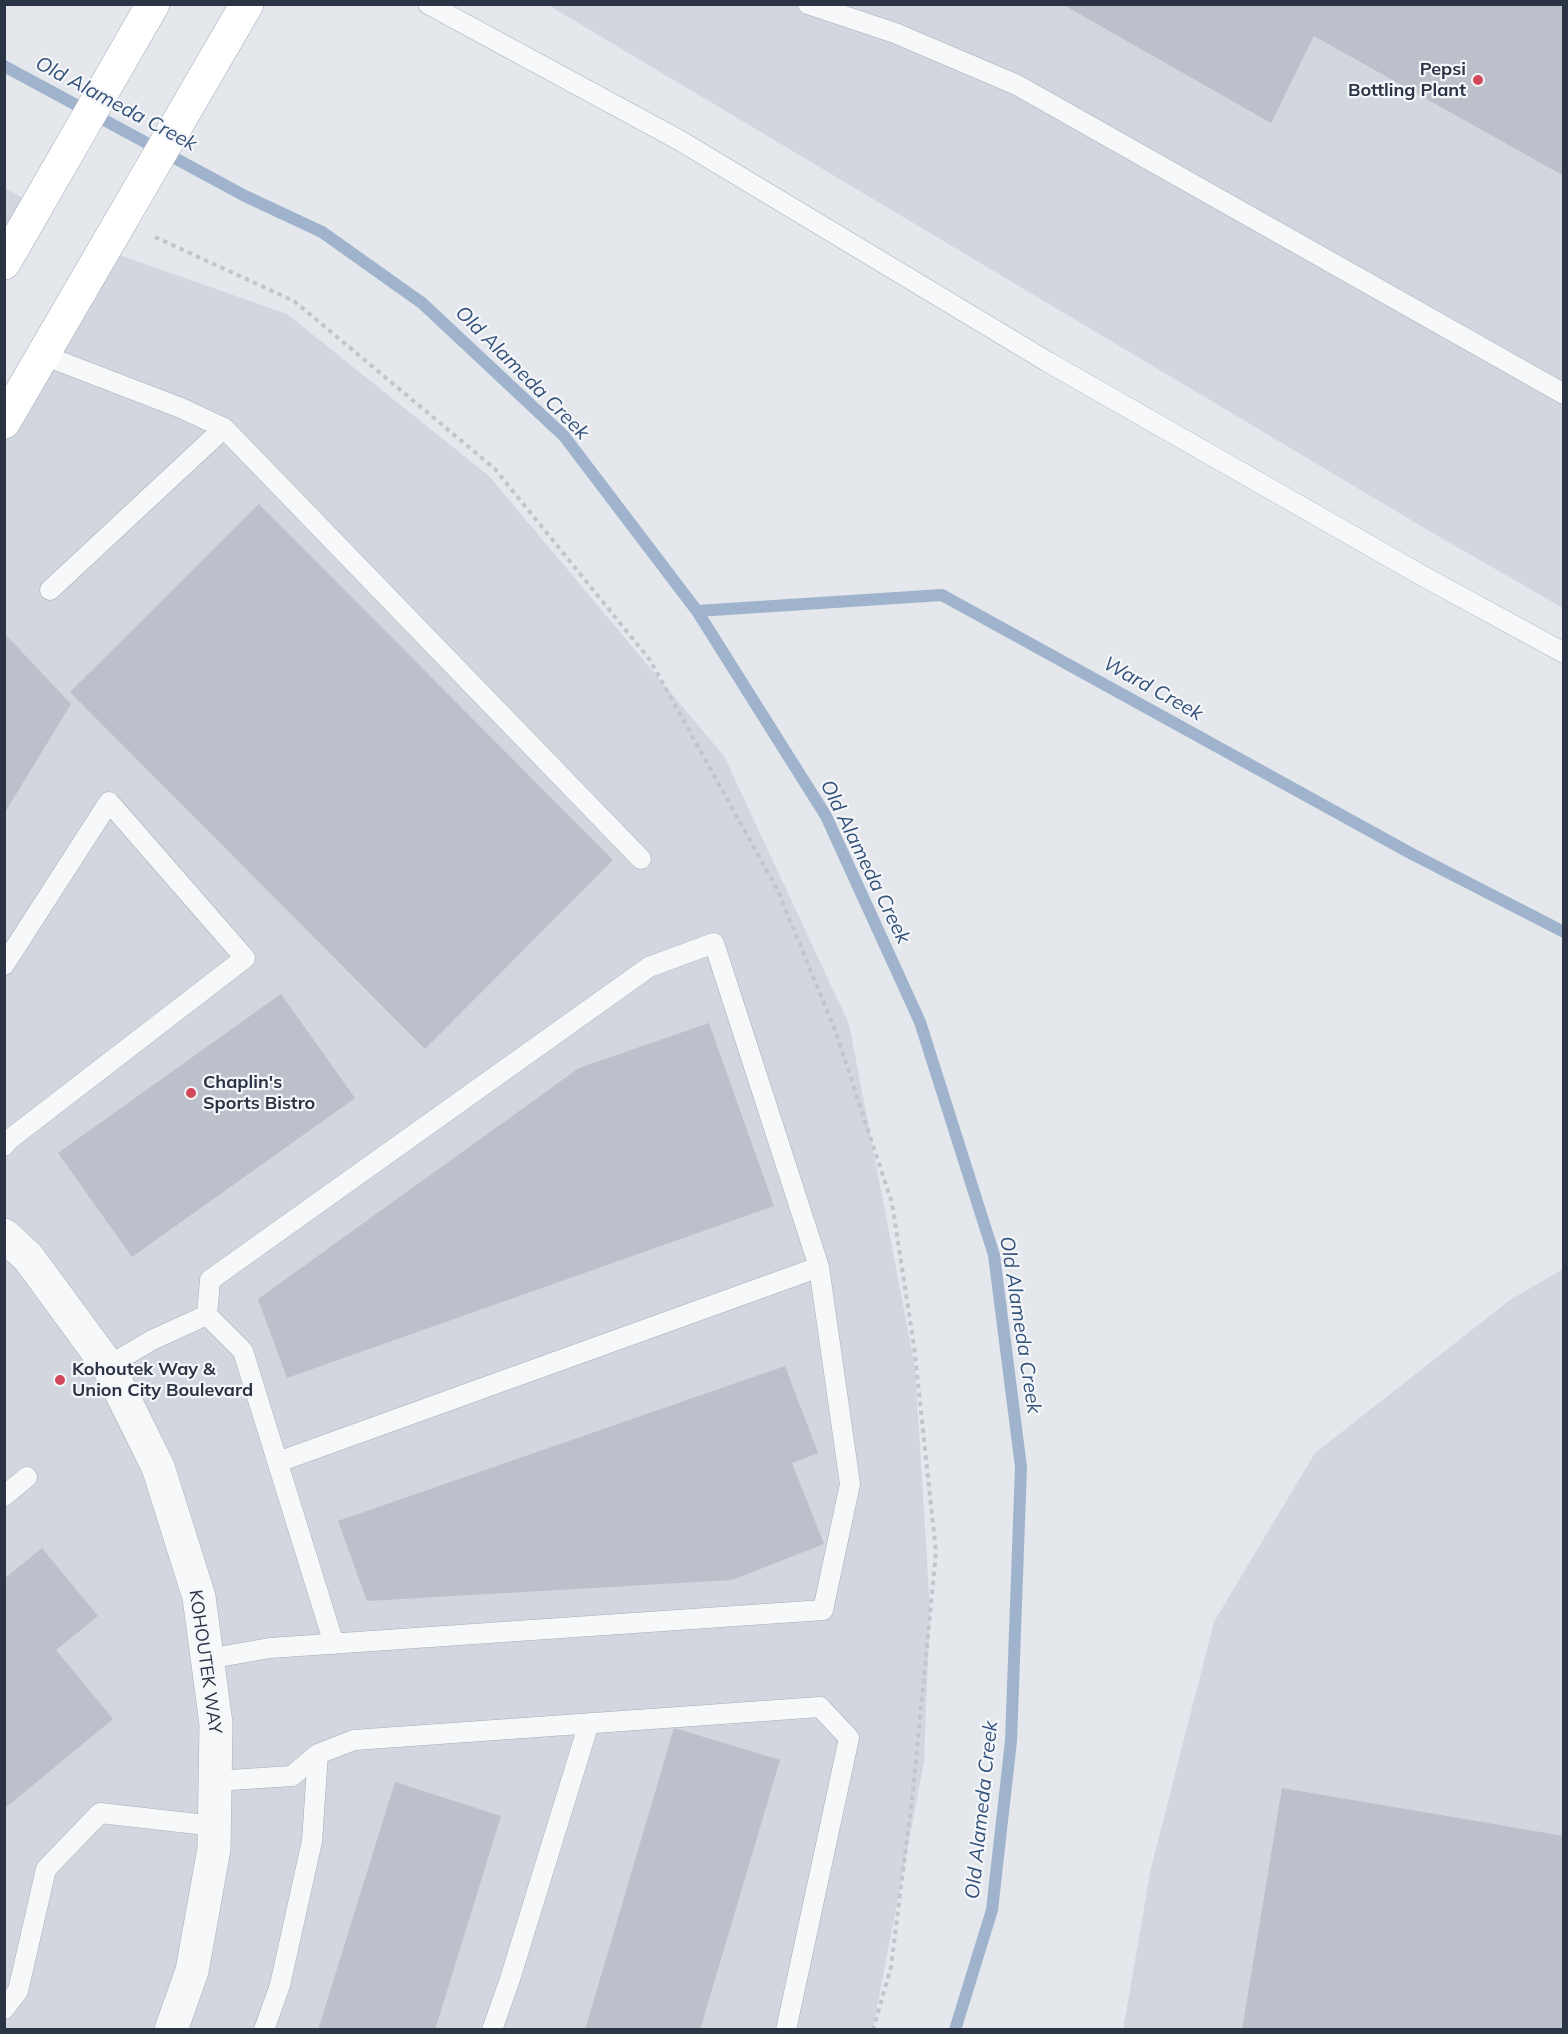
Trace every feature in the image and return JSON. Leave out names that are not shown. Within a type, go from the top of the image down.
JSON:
[{"type":"main road","points":[[4,263],[153,4]]},
{"type":"main road","points":[[4,422],[246,4]]},
{"type":"street","name":"KOHOUTEK WAY","points":[[4,1235],[28,1257],[108,1366],[158,1467],[199,1597],[216,1724],[214,1849],[192,1971],[171,2030]]},
{"type":"lane","points":[[429,4],[679,140],[1048,362],[1563,653]]},
{"type":"lane","points":[[808,4],[895,33],[1017,85],[1563,394]]},
{"type":"lane","points":[[44,355],[181,408],[224,428],[641,859]]},
{"type":"lane","points":[[50,590],[224,428]]},
{"type":"lane","points":[[4,965],[109,802],[245,958],[10,1139],[4,1146]]},
{"type":"lane","points":[[207,1659],[270,1648],[334,1644],[823,1610],[850,1484],[819,1268],[714,943],[649,967],[210,1280],[207,1315],[243,1351],[334,1644]]},
{"type":"lane","points":[[278,1462],[819,1268]]},
{"type":"lane","points":[[108,1366],[152,1340],[207,1315]]},
{"type":"lane","points":[[4,1496],[27,1477]]},
{"type":"lane","points":[[215,1781],[292,1776],[318,1754],[354,1740],[820,1707],[849,1738],[786,2030]]},
{"type":"lane","points":[[492,2030],[590,1723]]},
{"type":"lane","points":[[264,2030],[280,1985],[312,1841],[318,1754]]},
{"type":"lane","points":[[4,2009],[18,1991],[46,1869],[100,1813],[215,1826]]},
{"type":"shaded area","points":[[548,5],[1563,5],[1563,608],[1431,532]]},
{"type":"shaded area","points":[[5,188],[37,206],[5,263]]},
{"type":"shaded area","points":[[105,250],[287,314],[489,476],[724,756],[849,1024],[915,1367],[930,1609],[924,1762],[873,2029],[5,2030],[5,422]]},
{"type":"shaded area","points":[[1563,1269],[1563,2029],[1123,2030],[1151,1868],[1214,1622],[1315,1453],[1510,1300]]},
{"type":"building","name":"Pepsi Bottling Plant","points":[[1062,4],[1564,4],[1564,176],[1314,36],[1271,123]]},
{"type":"building","points":[[259,504],[613,860],[425,1049],[70,692]]},
{"type":"building","points":[[4,633],[71,704],[4,814]]},
{"type":"building","points":[[281,994],[355,1098],[132,1257],[58,1153]]},
{"type":"building","points":[[709,1023],[774,1206],[287,1378],[258,1299],[579,1068]]},
{"type":"building","points":[[785,1366],[818,1453],[792,1463],[824,1544],[732,1580],[367,1601],[338,1521]]},
{"type":"building","points":[[42,1548],[98,1616],[56,1650],[113,1719],[4,1809],[4,1579]]},
{"type":"building","points":[[674,1728],[780,1760],[700,2030],[585,2030]]},
{"type":"building","points":[[395,1782],[501,1816],[435,2030],[318,2030]]},
{"type":"building","points":[[1282,1788],[1564,1836],[1564,2030],[1242,2030]]},
{"type":"waterway","name":"Old Alameda Creek","points":[[4,66],[245,196],[322,232],[422,303],[564,436],[697,611],[826,816],[920,1022],[994,1255],[1021,1467],[1011,1741],[992,1910],[955,2030]]},
{"type":"waterway","name":"Ward Creek","points":[[697,611],[942,595],[1412,854],[1564,932]]},
{"type":"place","name":"Pepsi Bottling Plant","points":[[1478,80]]},
{"type":"place","name":"Chaplin's Sports Bistro","points":[[191,1093]]},
{"type":"place","name":"Kohoutek Way & Union City Boulevard","points":[[60,1380]]}]
